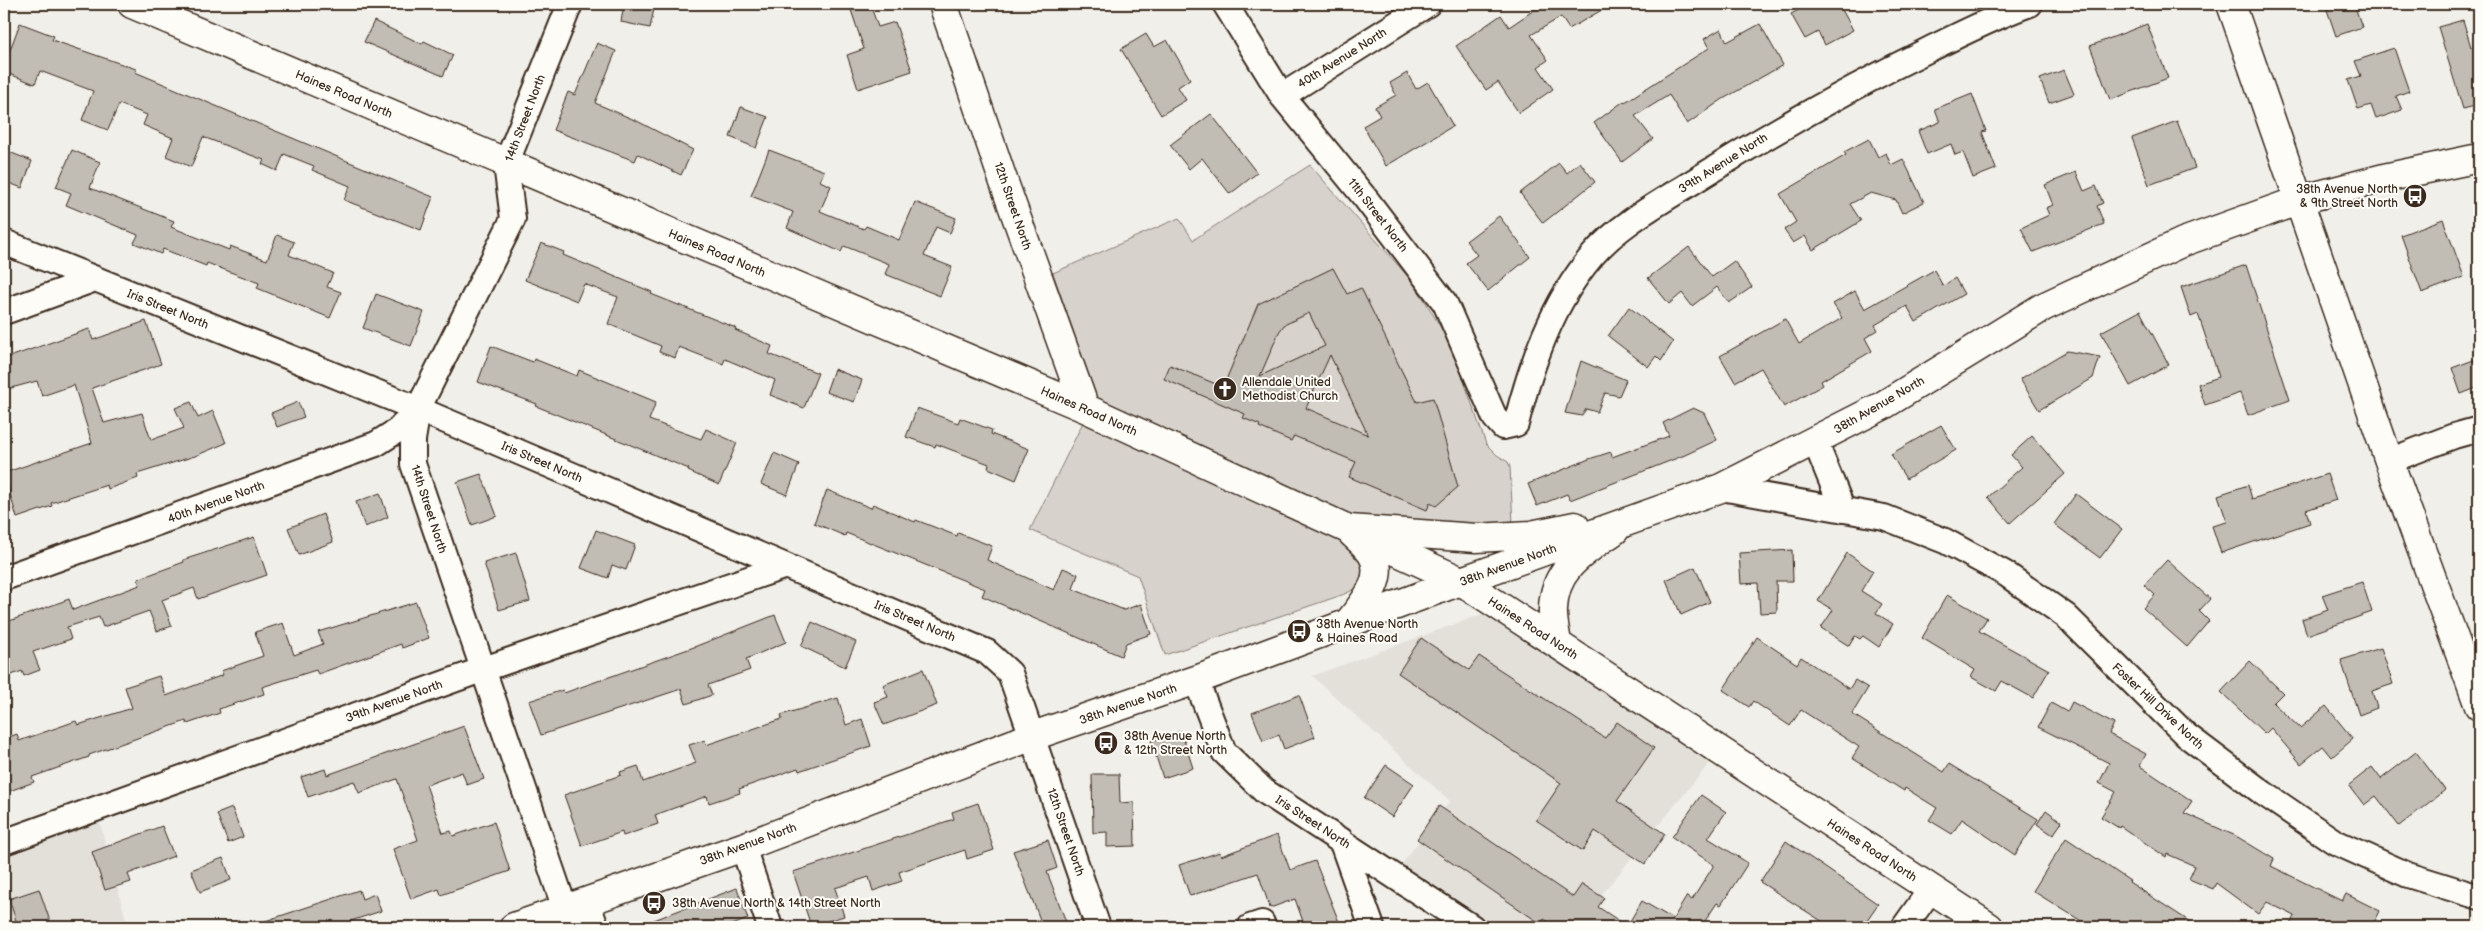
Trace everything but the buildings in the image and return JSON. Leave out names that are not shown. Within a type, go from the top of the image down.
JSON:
[{"type":"main road","name":"Haines Road North","points":[[132,4],[1085,408],[1461,581],[1989,927]]},
{"type":"main road","name":"12th Street North","points":[[944,4],[1002,177],[1085,408]]},
{"type":"main road","points":[[2231,4],[2389,461],[2479,706]]},
{"type":"main road","name":"38th Avenue North","points":[[514,927],[742,847],[1033,736],[1196,680],[1461,581],[1721,488],[1882,406],[2043,307],[2183,242],[2300,200],[2384,178],[2479,158]]},
{"type":"main road","points":[[1349,529],[1476,538],[1531,535],[1606,520],[1625,523]]},
{"type":"main road","points":[[1557,644],[1553,609],[1557,582],[1575,558],[1625,523]]},
{"type":"main road","points":[[1348,623],[1375,586],[1376,568],[1371,552],[1349,529]]},
{"type":"street","name":"14th Street North","points":[[570,4],[506,164],[513,218],[418,409],[413,440],[413,464],[484,669],[576,905],[596,927]]},
{"type":"street","name":"11th Street North","points":[[1224,4],[1282,96],[1366,199],[1445,303],[1495,418],[1503,427],[1516,424]]},
{"type":"street","name":"40th Avenue North","points":[[1282,96],[1428,4]]},
{"type":"street","name":"39th Avenue North","points":[[1516,424],[1537,353],[1560,303],[1592,256],[1630,223],[1777,129],[1888,70],[2007,12],[2030,4]]},
{"type":"street","name":"Iris Street North","points":[[4,242],[418,409],[987,652],[1010,674],[1033,736]]},
{"type":"street","points":[[4,312],[95,280]]},
{"type":"street","name":"40th Avenue North","points":[[4,578],[376,444],[398,430],[418,409]]},
{"type":"street","points":[[2389,461],[2454,436],[2479,429]]},
{"type":"street","points":[[1815,441],[1843,510]]},
{"type":"street","name":"Foster Hill Drive North","points":[[1721,488],[1884,517],[1945,541],[2006,574],[2066,616],[2186,735],[2303,821],[2335,842],[2408,875],[2479,897]]},
{"type":"street","name":"39th Avenue North","points":[[4,842],[484,669],[786,566]]},
{"type":"street","name":"Iris Street North","points":[[1196,680],[1224,752],[1264,791],[1472,927]]},
{"type":"street","name":"12th Street North","points":[[1033,736],[1098,927]]},
{"type":"street","points":[[1341,840],[1372,927]]},
{"type":"street","points":[[742,847],[770,927]]},
{"type":"street","points":[[1904,927],[1931,889]]},
{"type":"shaded area","points":[[1310,165],[1411,280],[1444,333],[1459,367],[1486,444],[1497,455],[1508,462],[1510,467],[1513,523],[1368,573],[1362,586],[1342,595],[1165,655],[1138,576],[1030,530],[1096,396],[1053,273],[1179,218],[1193,240]]},
{"type":"shaded area","points":[[1488,612],[1713,759],[1575,927],[1492,927],[1400,866],[1450,801],[1312,676]]},
{"type":"shaded area","points":[[99,820],[128,927],[4,927],[4,854]]},
{"type":"place","name":"38th Avenue North & 9th Street North","points":[[2415,196]]},
{"type":"place","name":"Allendale United Methodist Church","points":[[1225,389]]},
{"type":"place","name":"38th Avenue North & Haines Road","points":[[1299,631]]},
{"type":"place","name":"38th Avenue North & 12th Street North","points":[[1106,743]]},
{"type":"place","name":"38th Avenue North & 14th Street North","points":[[654,903]]}]
